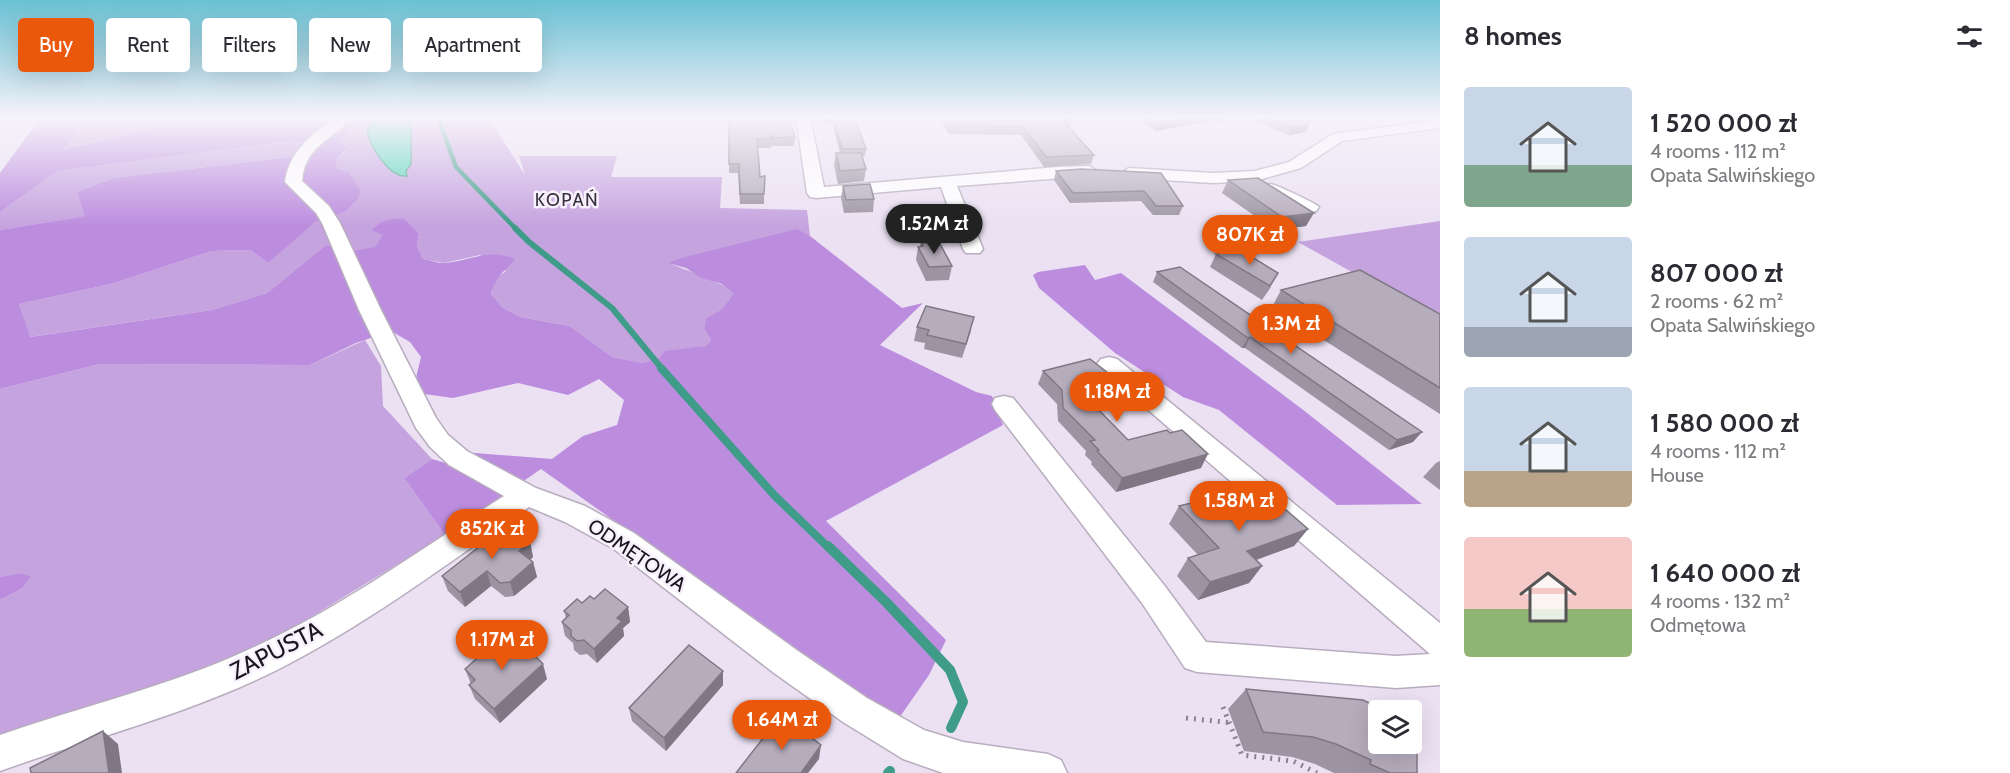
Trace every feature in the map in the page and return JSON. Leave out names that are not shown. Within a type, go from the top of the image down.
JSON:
[{"type":"street","name":"ODMĘTOWA","points":[[302,153],[293,169],[293,182],[323,210],[331,223],[370,310],[425,422],[439,441],[458,458],[526,495],[575,514],[624,541],[786,663],[855,710],[916,746],[963,761],[1048,773]]},
{"type":"street","points":[[809,153],[816,193],[1058,172],[1199,177],[1251,176],[1298,164],[1312,153]]},
{"type":"street","points":[[1251,176],[1291,201],[1310,207]]},
{"type":"street","points":[[947,181],[973,249]]},
{"type":"street","points":[[1109,364],[1440,643]]},
{"type":"street","points":[[1004,404],[1153,594],[1197,657],[1396,672],[1440,669]]},
{"type":"street","name":"ZAPUSTA","points":[[0,753],[214,681],[264,659],[327,625],[526,495]]},
{"type":"path","points":[[1223,707],[1242,755],[1293,761],[1317,773]]},
{"type":"path","points":[[1186,718],[1231,723]]},
{"type":"shaded area","points":[[15,153],[197,153],[57,171],[0,212],[0,173]]},
{"type":"shaded area","points":[[196,153],[315,153],[114,178],[77,192],[86,216],[0,230],[0,212],[56,171]]},
{"type":"shaded area","points":[[342,153],[336,160],[338,169],[349,173],[361,191],[356,201],[346,211],[315,222],[268,263],[250,250],[212,251],[111,284],[19,304],[30,337],[212,310],[267,293],[326,245],[357,250],[375,247],[383,235],[372,230],[375,227],[387,220],[405,219],[419,234],[417,246],[423,259],[446,263],[497,255],[515,259],[498,278],[491,294],[502,307],[520,317],[570,326],[612,357],[643,363],[660,357],[665,351],[705,346],[711,340],[704,329],[706,318],[722,309],[734,293],[720,283],[701,278],[686,268],[668,263],[797,229],[810,236],[902,308],[923,303],[880,345],[976,392],[992,396],[1003,425],[826,521],[946,640],[929,675],[897,721],[541,469],[445,535],[404,478],[432,459],[449,464],[475,453],[552,459],[583,436],[617,425],[624,400],[599,379],[568,395],[518,383],[453,398],[424,394],[415,382],[421,357],[410,342],[391,331],[356,343],[310,365],[100,364],[0,389],[0,230],[85,216],[77,192],[114,178],[314,154]]},
{"type":"shaded area","points":[[343,153],[378,153],[382,161],[394,173],[406,171],[408,153],[511,153],[525,175],[519,156],[617,156],[611,177],[722,177],[720,208],[807,210],[810,236],[797,230],[669,263],[710,279],[735,292],[722,309],[706,318],[704,329],[711,340],[705,346],[643,363],[612,357],[570,326],[520,317],[502,307],[491,294],[496,278],[506,271],[480,255],[444,263],[423,259],[417,246],[419,234],[405,219],[394,219],[376,248],[357,250],[326,245],[267,293],[212,310],[29,337],[19,304],[111,284],[212,251],[250,250],[268,263],[314,223],[346,210],[355,201],[358,194],[338,169],[336,160]]},
{"type":"shaded area","points":[[377,153],[411,153],[411,164],[406,171],[407,176],[394,172]]},
{"type":"shaded area","points":[[1440,221],[1440,321],[1298,242]]},
{"type":"shaded area","points":[[1085,265],[1095,280],[1121,273],[1302,409],[1422,504],[1337,505],[1219,410],[1183,397],[1115,353],[1039,288],[1033,275],[1038,272]]},
{"type":"shaded area","points":[[365,340],[381,366],[383,406],[432,459],[404,478],[445,535],[254,652],[0,737],[0,600],[21,589],[21,573],[0,577],[0,389],[100,364],[310,365]]},
{"type":"shaded area","points":[[21,573],[31,577],[21,589],[0,600],[0,577]]},
{"type":"building","points":[[729,153],[758,153],[760,177],[765,176],[764,194],[740,194],[739,164],[729,164]]},
{"type":"building","points":[[836,153],[861,153],[866,169],[840,171]]},
{"type":"building","points":[[1043,153],[1092,153],[1094,155],[1046,157]]},
{"type":"building","points":[[1081,169],[1161,173],[1183,206],[1156,206],[1144,191],[1073,193],[1056,171]]},
{"type":"building","points":[[1258,178],[1314,213],[1282,217],[1228,180]]},
{"type":"building","points":[[870,184],[874,199],[846,200],[843,186]]},
{"type":"building","points":[[939,242],[952,266],[929,267],[918,247],[923,246],[921,243]]},
{"type":"building","points":[[1239,249],[1278,273],[1270,286],[1216,254]]},
{"type":"building","points":[[1180,267],[1422,432],[1397,440],[1250,337],[1248,338],[1157,272]]},
{"type":"building","points":[[1360,270],[1440,314],[1440,388],[1281,290]]},
{"type":"building","points":[[926,306],[974,317],[966,344],[927,335],[929,330],[917,327]]},
{"type":"building","points":[[1090,359],[1112,376],[1115,375],[1132,390],[1090,401],[1128,440],[1167,430],[1170,433],[1182,430],[1208,454],[1122,478],[1090,441],[1095,440],[1063,408],[1062,390],[1043,371]]},
{"type":"building","points":[[1263,490],[1308,529],[1247,551],[1262,566],[1210,582],[1188,558],[1219,548],[1179,506],[1204,500],[1215,507]]},
{"type":"building","points":[[507,525],[530,542],[519,551],[533,562],[510,582],[500,583],[487,571],[460,592],[442,576]]},
{"type":"building","points":[[605,589],[628,607],[617,618],[622,621],[594,649],[584,640],[577,641],[571,636],[571,630],[562,622],[569,615],[564,611],[577,599],[582,603],[590,596],[594,599]]},
{"type":"building","points":[[502,636],[513,647],[520,641],[543,664],[494,709],[469,685],[475,680],[465,669]]},
{"type":"building","points":[[689,645],[723,671],[664,738],[629,708]]},
{"type":"building","points":[[1246,689],[1363,700],[1368,702],[1368,754],[1417,754],[1417,773],[1390,773],[1370,764],[1371,760],[1336,744],[1313,737],[1263,732]]},
{"type":"building","points":[[781,715],[821,745],[801,773],[736,773]]},
{"type":"building","points":[[103,731],[109,773],[31,773],[30,768]]},
{"type":"waterway","points":[[451,153],[456,167],[516,229]]},
{"type":"waterway","points":[[516,229],[612,308],[663,370]]},
{"type":"waterway","points":[[661,368],[775,496],[829,548]]},
{"type":"waterway","points":[[828,546],[886,602],[950,670],[963,702],[951,728]]},
{"type":"district","name":"KOPAŃ","points":[[567,200]]}]
